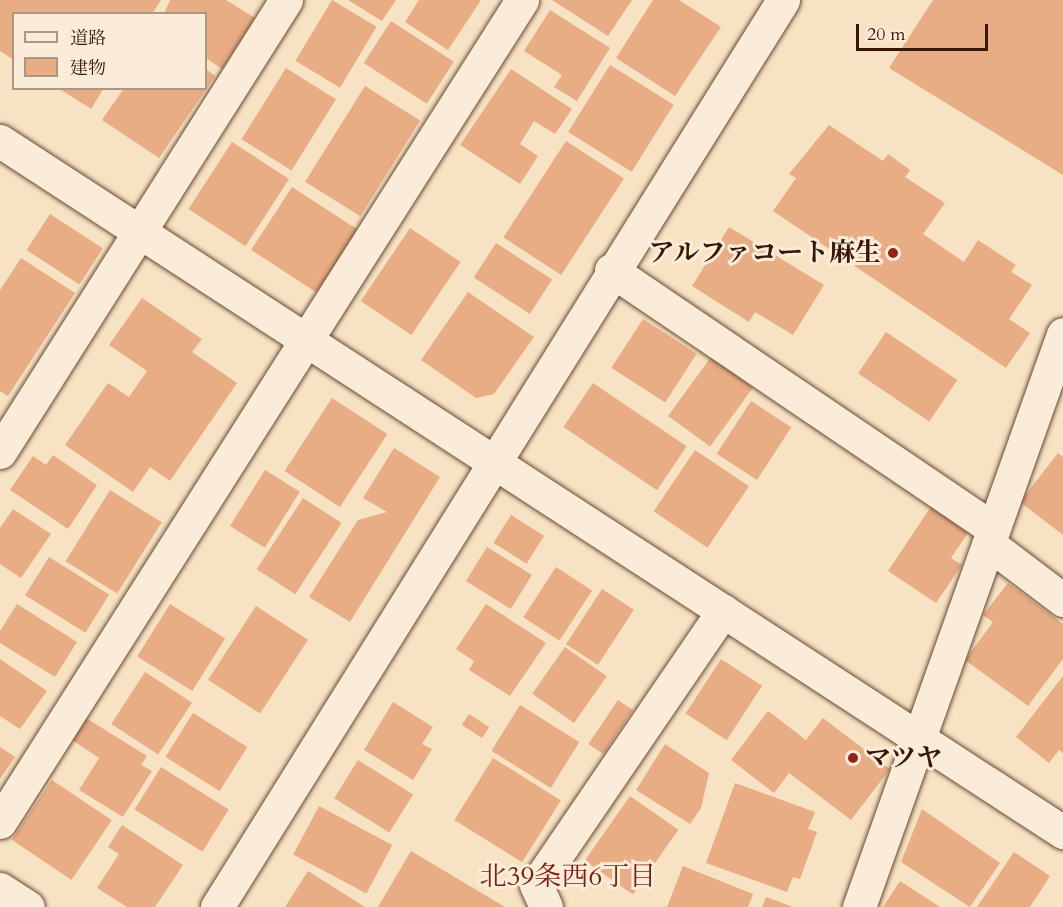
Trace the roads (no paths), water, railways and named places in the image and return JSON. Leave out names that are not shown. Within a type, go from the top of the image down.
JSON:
[{"type":"street","points":[[0,452],[141,233],[286,0]]},
{"type":"street","points":[[0,822],[522,0]]},
{"type":"street","points":[[217,907],[780,1]]},
{"type":"street","points":[[0,141],[1063,832]]},
{"type":"street","points":[[611,270],[992,536],[1063,600]]},
{"type":"street","points":[[859,907],[1063,334]]},
{"type":"street","points":[[546,907],[536,885],[723,611]]},
{"type":"street","points":[[0,889],[28,907]]},
{"type":"place","name":"アルファコート麻生","points":[[893,253]]},
{"type":"place","name":"マツヤ","points":[[853,758]]},
{"type":"district","name":"北39条西6丁目","points":[[568,877]]}]
